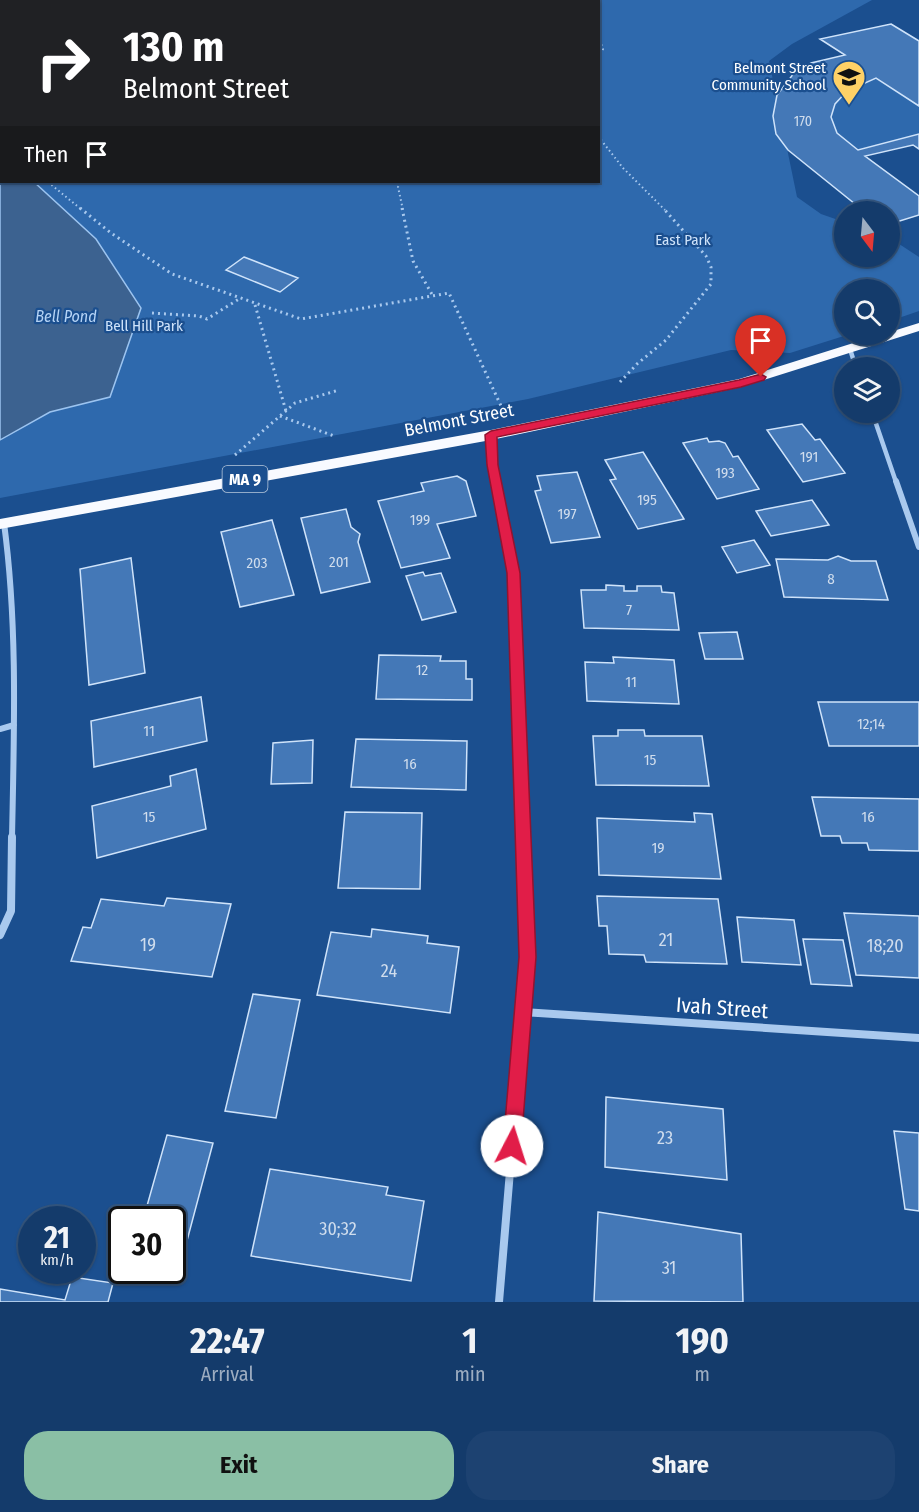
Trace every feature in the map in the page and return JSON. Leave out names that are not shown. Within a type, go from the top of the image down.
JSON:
[{"type":"highway","name":"Belmont Street","points":[[2,524],[491,435],[741,383],[919,327]]},
{"type":"street","points":[[850,349],[853,357]]},
{"type":"street","points":[[876,423],[919,547]]},
{"type":"street","points":[[491,435],[493,465],[513,573],[528,957],[499,1302]]},
{"type":"street","points":[[0,935],[11,911],[14,724],[9,560],[2,524]]},
{"type":"street","points":[[0,729],[14,724]]},
{"type":"street","name":"Ivah Street","points":[[523,1012],[919,1038]]},
{"type":"path","points":[[600,139],[616,160],[694,238],[708,258],[713,280],[710,287],[666,340],[637,364],[613,389]]},
{"type":"path","points":[[49,183],[111,233],[172,274],[301,319],[449,293],[503,410]]},
{"type":"path","points":[[400,183],[398,187],[413,261],[433,296]]},
{"type":"path","points":[[152,313],[199,316],[207,320],[239,298]]},
{"type":"path","points":[[255,304],[286,411]]},
{"type":"path","points":[[227,461],[295,403],[339,390]]},
{"type":"path","points":[[280,416],[344,439]]},
{"type":"green space","name":"Bell Hill Park","points":[[600,0],[872,0],[792,44],[769,61],[797,197],[821,214],[834,219],[834,267],[900,267],[900,245],[919,257],[919,311],[900,318],[900,279],[834,279],[834,339],[790,353],[731,350],[528,399],[0,498],[0,183],[600,183]]},
{"type":"green space","points":[[876,78],[919,106],[919,134],[858,150],[839,135],[832,125],[831,116],[834,107],[848,92]]},
{"type":"water","name":"Bell Pond","points":[[0,183],[35,183],[96,239],[141,308],[110,397],[50,412],[0,440]]},
{"type":"building","points":[[891,24],[919,41],[919,106],[876,78],[847,91],[835,104],[831,117],[837,133],[858,150],[919,134],[919,149],[913,145],[865,156],[919,196],[919,215],[900,221],[900,201],[851,201],[788,150],[776,134],[773,116],[777,95],[794,73],[811,63],[845,55],[820,39]]},
{"type":"building","points":[[244,257],[298,278],[280,292],[226,270]]},
{"type":"building","points":[[802,424],[815,440],[820,439],[845,473],[803,482],[767,430]]},
{"type":"building","points":[[707,438],[709,442],[725,443],[733,457],[738,456],[759,489],[717,499],[683,443]]},
{"type":"building","points":[[643,452],[684,519],[638,529],[610,480],[616,479],[605,460]]},
{"type":"building","points":[[577,472],[600,537],[551,543],[535,491],[541,490],[537,476]]},
{"type":"building","points":[[457,476],[466,481],[476,516],[437,524],[450,558],[401,568],[378,501],[424,491],[421,483]]},
{"type":"building","points":[[812,500],[829,525],[771,536],[756,511]]},
{"type":"building","points":[[346,509],[351,527],[360,534],[358,542],[370,582],[321,593],[301,518]]},
{"type":"building","points":[[272,520],[294,595],[240,607],[221,532]]},
{"type":"building","points":[[754,540],[770,565],[737,573],[722,547]]},
{"type":"building","points":[[838,556],[851,561],[876,561],[888,600],[784,597],[776,559],[828,560]]},
{"type":"building","points":[[131,558],[145,673],[89,685],[80,569]]},
{"type":"building","points":[[423,572],[425,576],[441,573],[456,612],[422,620],[406,576]]},
{"type":"building","points":[[606,585],[624,586],[624,591],[637,591],[637,586],[661,586],[662,592],[674,593],[679,630],[584,628],[581,590],[606,590]]},
{"type":"building","points":[[737,632],[743,659],[705,659],[699,633]]},
{"type":"building","points":[[379,655],[441,656],[440,661],[466,661],[466,679],[472,679],[472,700],[376,699]]},
{"type":"building","points":[[613,657],[674,660],[679,704],[587,701],[585,662],[614,663]]},
{"type":"building","points":[[201,697],[207,741],[94,767],[91,721]]},
{"type":"building","points":[[818,702],[919,702],[919,746],[829,746]]},
{"type":"building","points":[[618,730],[644,730],[645,736],[702,736],[709,786],[596,785],[593,736],[618,736]]},
{"type":"building","points":[[356,739],[467,741],[466,790],[351,787]]},
{"type":"building","points":[[313,740],[312,783],[271,784],[273,743]]},
{"type":"building","points":[[196,769],[206,829],[97,858],[92,806],[171,786],[170,776]]},
{"type":"building","points":[[812,797],[919,799],[919,851],[869,850],[867,843],[842,843],[840,836],[821,836]]},
{"type":"building","points":[[345,812],[422,813],[420,889],[338,888]]},
{"type":"building","points":[[694,813],[712,814],[721,879],[599,875],[597,818],[695,822]]},
{"type":"building","points":[[597,896],[718,899],[727,964],[646,962],[644,955],[609,954],[607,926],[599,926]]},
{"type":"building","points":[[167,898],[231,904],[212,977],[71,961],[83,927],[91,928],[101,899],[164,906]]},
{"type":"building","points":[[844,913],[919,916],[919,978],[856,975]]},
{"type":"building","points":[[737,917],[794,920],[801,965],[742,962]]},
{"type":"building","points":[[372,929],[428,936],[427,943],[459,947],[450,1013],[317,995],[331,932],[371,937]]},
{"type":"building","points":[[803,939],[843,940],[852,986],[811,984]]},
{"type":"building","points":[[253,994],[300,1000],[276,1118],[225,1111]]},
{"type":"building","points":[[606,1097],[723,1109],[727,1180],[605,1167]]},
{"type":"building","points":[[894,1131],[919,1133],[919,1211],[905,1209]]},
{"type":"building","points":[[167,1135],[213,1143],[186,1244],[186,1206],[147,1206]]},
{"type":"building","points":[[270,1169],[388,1187],[386,1195],[424,1201],[411,1281],[251,1256]]},
{"type":"building","points":[[598,1212],[741,1234],[743,1302],[594,1301]]},
{"type":"building","points":[[96,1281],[113,1284],[108,1302],[0,1302],[0,1289],[65,1300],[70,1284],[96,1284]]},
{"type":"place","name":"Belmont Street Community School","points":[[849,106]]},
{"type":"route","points":[[512,1146],[528,957],[513,573],[493,465],[491,435],[761,377]]},
{"type":"park label","name":"East Park","points":[[683,240]]}]
